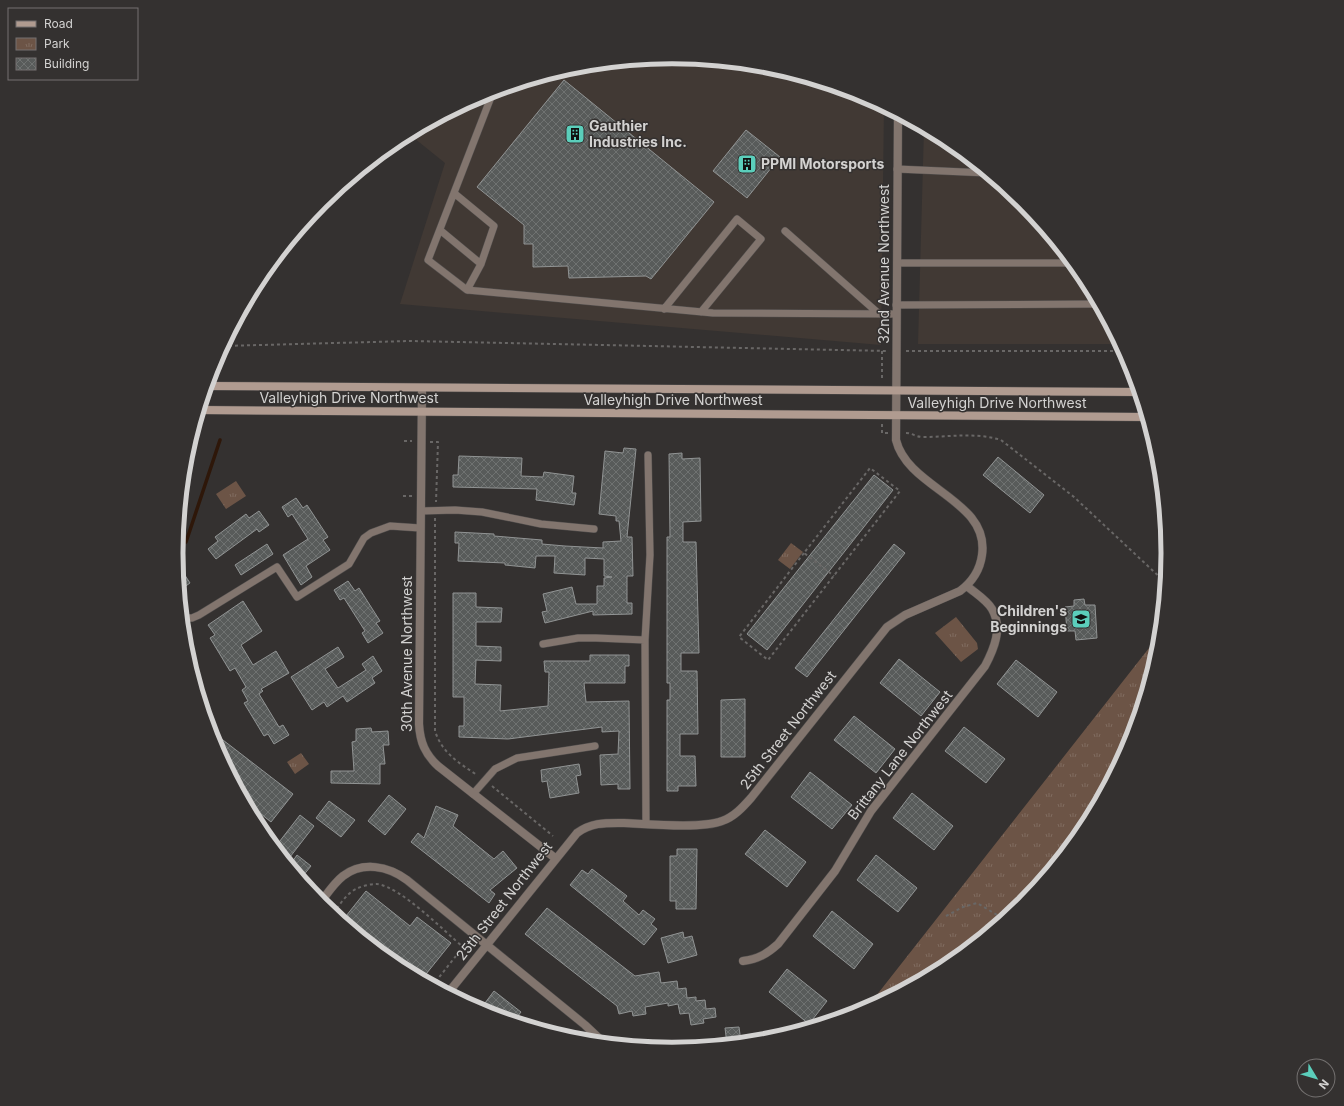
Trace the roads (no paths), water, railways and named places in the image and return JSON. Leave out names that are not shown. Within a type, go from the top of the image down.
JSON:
[{"type":"main road","name":"Valleyhigh Drive Northwest","points":[[213,386],[1134,392]]},
{"type":"main road","name":"Valleyhigh Drive Northwest","points":[[205,410],[1141,417]]},
{"type":"street","name":"32nd Avenue Northwest","points":[[896,391],[898,120]]},
{"type":"street","name":"30th Avenue Northwest","points":[[422,388],[419,735],[424,749],[431,760],[554,858]]},
{"type":"street","name":"25th Street Northwest","points":[[451,989],[554,858],[570,839],[584,827],[605,823],[713,823],[723,821],[739,811],[887,627],[905,615],[952,596],[967,586],[978,571],[981,563],[983,544],[978,528],[968,513],[915,471],[902,458],[896,440],[896,391]]},
{"type":"street","name":"Brittany Lane Northwest","points":[[743,961],[755,959],[766,954],[778,944],[835,871],[871,812],[985,666],[996,641],[996,621],[992,609],[967,586]]},
{"type":"street","points":[[324,897],[344,875],[369,867],[387,869],[400,874],[585,1025],[596,1036]]},
{"type":"lane","points":[[489,99],[428,260],[467,290],[701,312],[878,313],[931,305],[1093,304]]},
{"type":"lane","points":[[898,169],[979,173]]},
{"type":"lane","points":[[454,193],[494,226],[482,264],[467,290]]},
{"type":"lane","points":[[664,309],[737,219],[761,239],[701,312]]},
{"type":"lane","points":[[440,230],[482,264]]},
{"type":"lane","points":[[785,231],[878,313]]},
{"type":"lane","points":[[897,263],[1066,263]]},
{"type":"lane","points":[[646,824],[645,640],[650,555],[648,455]]},
{"type":"lane","points":[[421,511],[435,510],[482,512],[541,524],[594,529]]},
{"type":"lane","points":[[187,618],[199,615],[277,567],[297,597],[349,564],[364,538],[372,533],[390,526],[420,528]]},
{"type":"lane","points":[[543,644],[584,638],[645,640]]},
{"type":"lane","points":[[473,794],[484,780],[500,766],[517,758],[595,746]]},
{"type":"waterway","points":[[186,542],[220,440]]},
{"type":"place","name":"Gauthier Industries Inc.","points":[[575,134]]},
{"type":"place","name":"PPMI Motorsports","points":[[747,164]]},
{"type":"place","name":"Children's Beginnings","points":[[1081,619]]}]
